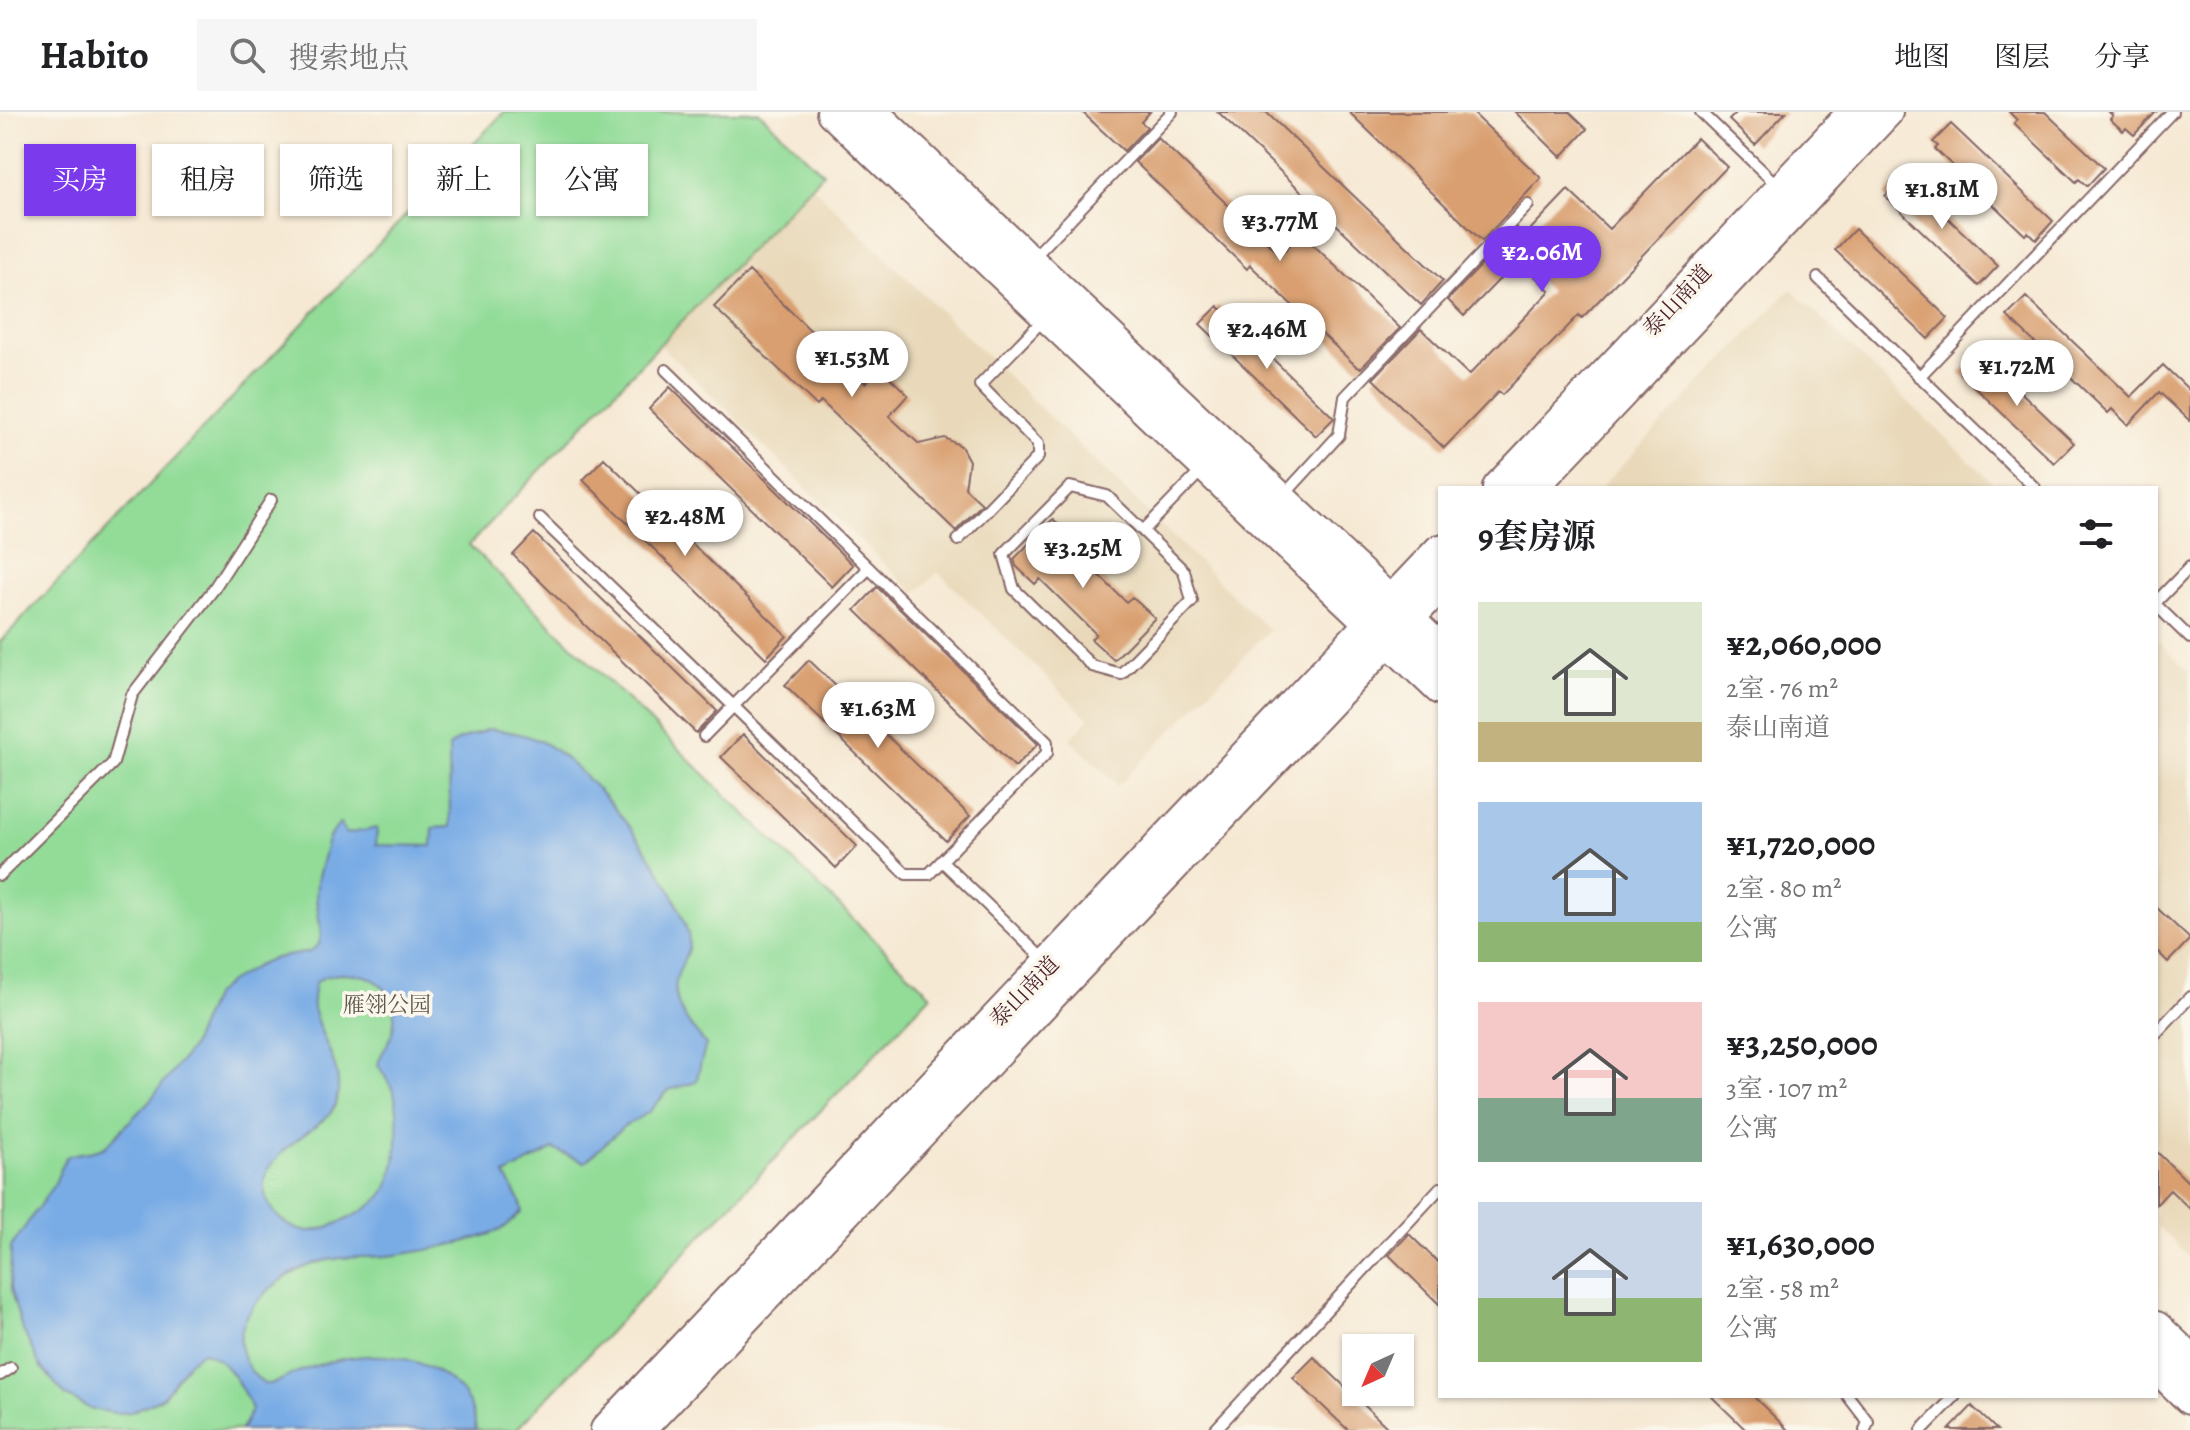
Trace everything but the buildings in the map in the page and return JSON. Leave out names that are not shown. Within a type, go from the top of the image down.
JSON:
[{"type":"main road","points":[[833,112],[1206,466],[1389,621],[1438,649]]},
{"type":"main road","points":[[871,112],[1280,499],[1389,621],[1438,685]]},
{"type":"main road","name":"泰山南道","points":[[1501,486],[1855,112]]},
{"type":"main road","name":"泰山南道","points":[[1533,486],[1886,112]]},
{"type":"main road","name":"泰山南道","points":[[638,1430],[1389,621],[1438,554]]},
{"type":"main road","name":"泰山南道","points":[[607,1430],[1049,964],[1389,621],[1438,585]]},
{"type":"main road","points":[[2158,1330],[2190,1360]]},
{"type":"main road","points":[[2158,1367],[2190,1398]]},
{"type":"lane","points":[[1029,262],[1172,112]]},
{"type":"lane","points":[[1701,112],[1782,189]]},
{"type":"lane","points":[[1919,377],[2172,112]]},
{"type":"lane","points":[[1280,499],[1339,435],[1345,397],[1528,205]]},
{"type":"lane","points":[[1818,278],[2033,486]]},
{"type":"lane","points":[[958,540],[1038,457],[1038,444],[980,385],[1047,316]]},
{"type":"lane","points":[[540,518],[906,874],[929,874],[1047,753],[1047,742],[666,370]]},
{"type":"lane","points":[[1143,531],[1206,466]]},
{"type":"lane","points":[[1070,487],[1107,496],[1143,531],[1184,571],[1192,601],[1121,674],[1092,666],[1014,589],[1004,554],[1070,487]]},
{"type":"lane","points":[[0,875],[113,763],[132,695],[213,590],[271,500]]},
{"type":"lane","points":[[2158,602],[2190,567]]},
{"type":"lane","points":[[704,736],[869,568]]},
{"type":"lane","points":[[2158,606],[2190,638]]},
{"type":"lane","points":[[942,861],[1049,964]]},
{"type":"lane","points":[[2158,1031],[2190,997]]},
{"type":"lane","points":[[1215,1430],[1438,1190]]},
{"type":"lane","points":[[0,1375],[11,1368]]},
{"type":"lane","points":[[1850,1398],[1868,1422],[1865,1430]]},
{"type":"lane","points":[[1922,1430],[1953,1398]]},
{"type":"shaded area","points":[[811,185],[1269,630],[1118,786],[1070,739],[1089,719],[938,572],[915,594],[659,344]]},
{"type":"shaded area","points":[[1791,289],[1996,486],[1602,486]]},
{"type":"shaded area","points":[[2158,641],[2190,672],[2190,1257],[2158,1227]]},
{"type":"green space","name":"雁翎公园","points":[[504,112],[759,112],[823,173],[469,545],[931,995],[516,1430],[0,1430],[0,642],[408,213],[408,216],[520,216],[520,144],[474,144]]},
{"type":"water","points":[[489,729],[522,735],[552,748],[572,764],[613,807],[652,858],[680,911],[689,939],[678,974],[676,994],[682,1012],[706,1044],[696,1082],[669,1090],[649,1112],[623,1127],[585,1162],[553,1149],[505,1175],[520,1201],[522,1211],[498,1231],[421,1251],[316,1263],[278,1282],[250,1312],[242,1330],[241,1348],[248,1366],[264,1384],[353,1357],[408,1360],[442,1375],[456,1386],[470,1405],[476,1430],[241,1430],[252,1409],[248,1401],[226,1367],[202,1352],[189,1362],[162,1398],[131,1412],[91,1409],[66,1396],[40,1366],[21,1326],[10,1288],[11,1247],[55,1183],[66,1157],[105,1147],[151,1099],[191,1048],[213,996],[229,982],[257,966],[275,958],[310,952],[319,944],[317,881],[328,839],[340,823],[346,834],[377,828],[376,845],[432,846],[433,828],[450,827],[449,747]],"holes":[[[343,973],[376,981],[392,1002],[393,1027],[378,1065],[395,1097],[395,1160],[389,1184],[370,1206],[327,1227],[302,1230],[281,1220],[271,1208],[265,1194],[265,1179],[270,1166],[280,1155],[334,1107],[338,1095],[336,1069],[313,1008],[313,999],[315,983],[324,977]]]}]
